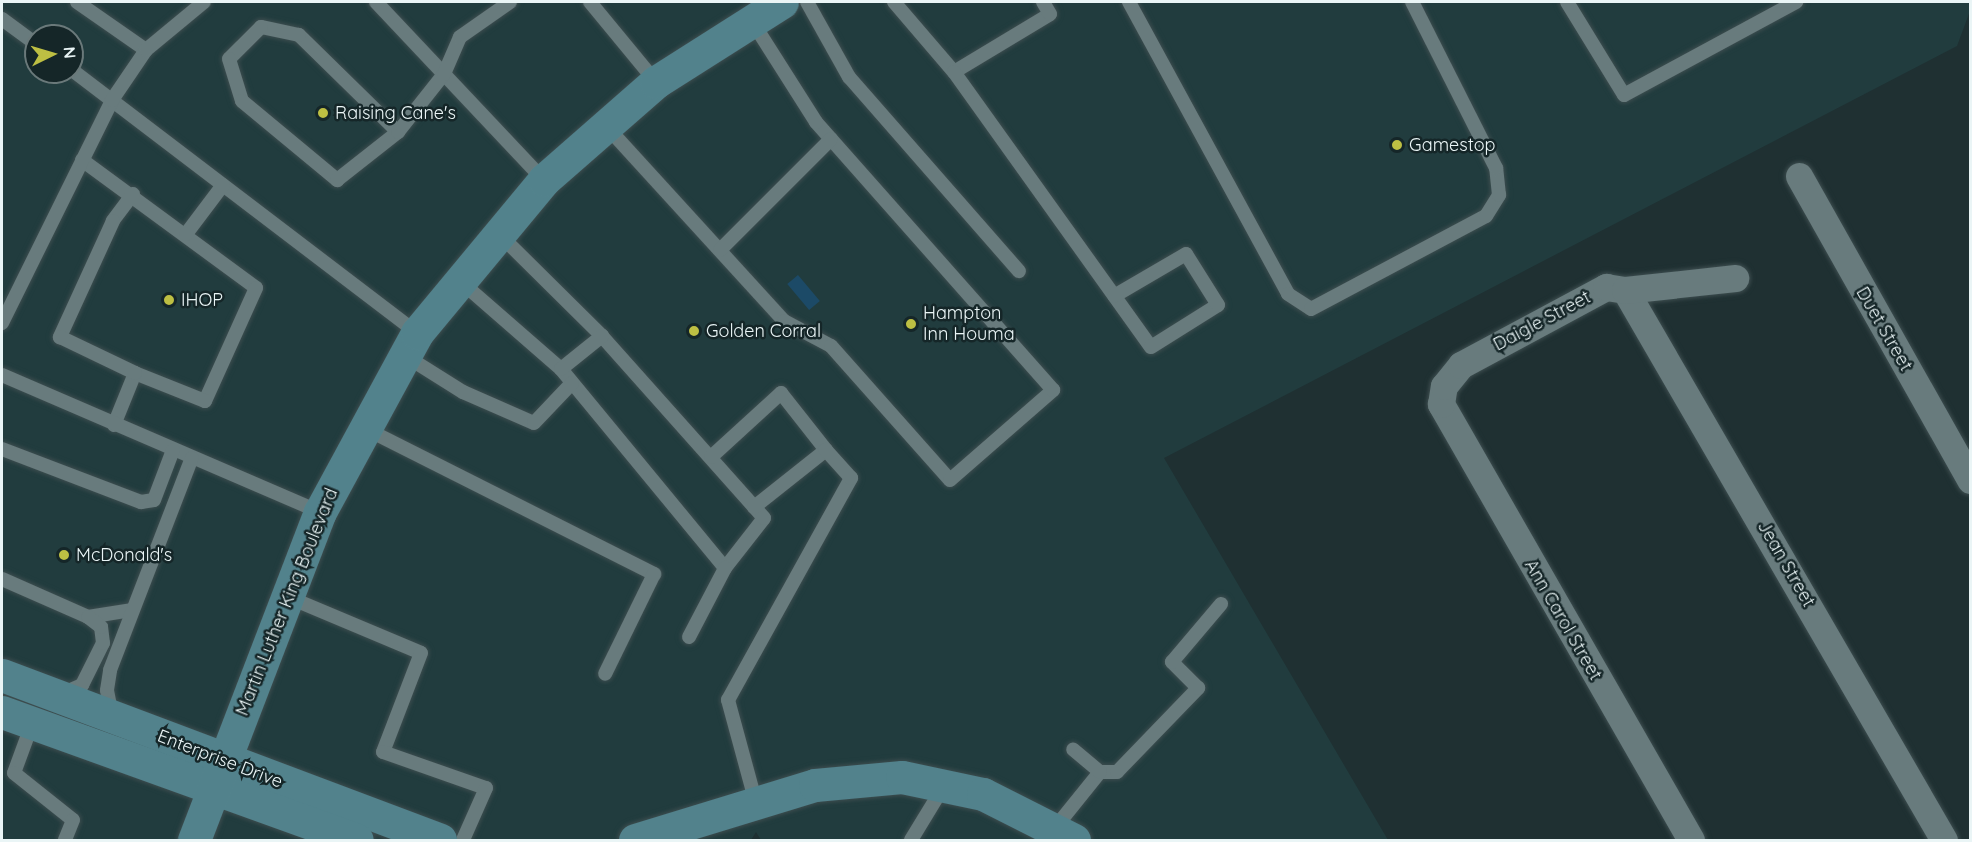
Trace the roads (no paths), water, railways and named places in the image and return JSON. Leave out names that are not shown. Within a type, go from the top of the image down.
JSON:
[{"type":"street","name":"Martin Luther King Boulevard","points":[[194,840],[320,512],[410,344],[544,180],[656,82],[782,2]]},
{"type":"street","name":"Duet Street","points":[[1799,176],[1971,480]]},
{"type":"street","name":"Daigle Street","points":[[1442,398],[1444,386],[1461,365],[1606,287],[1625,290],[1735,278]]},
{"type":"street","name":"Jean Street","points":[[1625,290],[1944,840]]},
{"type":"street","name":"Ann Carol Street","points":[[1442,398],[1447,423],[1691,840]]},
{"type":"street","name":"Enterprise Drive","points":[[2,675],[440,840]]},
{"type":"street","name":"Enterprise Drive","points":[[2,712],[212,792],[357,840]]},
{"type":"street","points":[[645,839],[815,785],[902,777],[983,794],[1064,835]]},
{"type":"lane","points":[[77,2],[146,50]]},
{"type":"lane","points":[[2,323],[112,100],[146,50],[204,2]]},
{"type":"lane","points":[[376,2],[544,180]]},
{"type":"lane","points":[[398,132],[299,35],[261,27],[229,59],[242,101],[337,180],[398,132],[444,74],[460,37],[510,2]]},
{"type":"lane","points":[[590,2],[656,82]]},
{"type":"lane","points":[[807,2],[849,77],[1019,272]]},
{"type":"lane","points":[[894,2],[954,72],[1114,296],[1151,347],[1218,305],[1186,254],[1114,296]]},
{"type":"lane","points":[[954,72],[1050,14],[1043,2]]},
{"type":"lane","points":[[1129,2],[1288,294],[1311,309],[1485,216],[1499,195],[1496,168],[1412,2]]},
{"type":"lane","points":[[1567,2],[1623,95],[1791,3]]},
{"type":"lane","points":[[2,19],[24,35]]},
{"type":"lane","points":[[606,125],[784,321],[831,346],[950,480],[1053,390],[831,138],[752,21]]},
{"type":"lane","points":[[84,79],[223,185],[464,392],[534,423],[572,383]]},
{"type":"lane","points":[[720,250],[831,138]]},
{"type":"lane","points":[[82,160],[134,194],[256,288],[205,401],[135,373],[60,337],[113,221],[134,194]]},
{"type":"lane","points":[[186,234],[223,185]]},
{"type":"lane","points":[[499,234],[602,336],[764,518],[725,568],[689,637]]},
{"type":"lane","points":[[460,281],[561,369],[725,568]]},
{"type":"lane","points":[[561,369],[602,336]]},
{"type":"lane","points":[[114,425],[135,373]]},
{"type":"lane","points":[[2,375],[320,512]]},
{"type":"lane","points":[[711,458],[781,393],[851,478],[728,700],[756,803]]},
{"type":"lane","points":[[363,428],[654,574],[605,674]]},
{"type":"lane","points":[[2,449],[141,502],[154,500],[173,450]]},
{"type":"lane","points":[[754,507],[826,450]]},
{"type":"lane","points":[[112,718],[107,690],[110,670],[192,458]]},
{"type":"lane","points":[[2,579],[88,616],[101,627],[103,643],[82,685],[57,696]]},
{"type":"lane","points":[[286,596],[421,653],[383,752],[486,788],[463,840]]},
{"type":"lane","points":[[1073,749],[1100,772],[1117,772],[1198,688],[1172,662],[1221,604]]},
{"type":"lane","points":[[88,616],[132,610]]},
{"type":"lane","points":[[32,724],[14,773],[73,819],[70,839]]},
{"type":"lane","points":[[1064,835],[1100,772]]},
{"type":"lane","points":[[911,840],[944,786]]},
{"type":"water","points":[[798,275],[820,301],[809,310],[787,284]]},
{"type":"place","name":"Raising Cane's","points":[[323,113]]},
{"type":"place","name":"Gamestop","points":[[1397,145]]},
{"type":"place","name":"IHOP","points":[[169,300]]},
{"type":"place","name":"Hampton Inn Houma","points":[[911,324]]},
{"type":"place","name":"Golden Corral","points":[[694,331]]},
{"type":"place","name":"McDonald's","points":[[64,555]]}]
